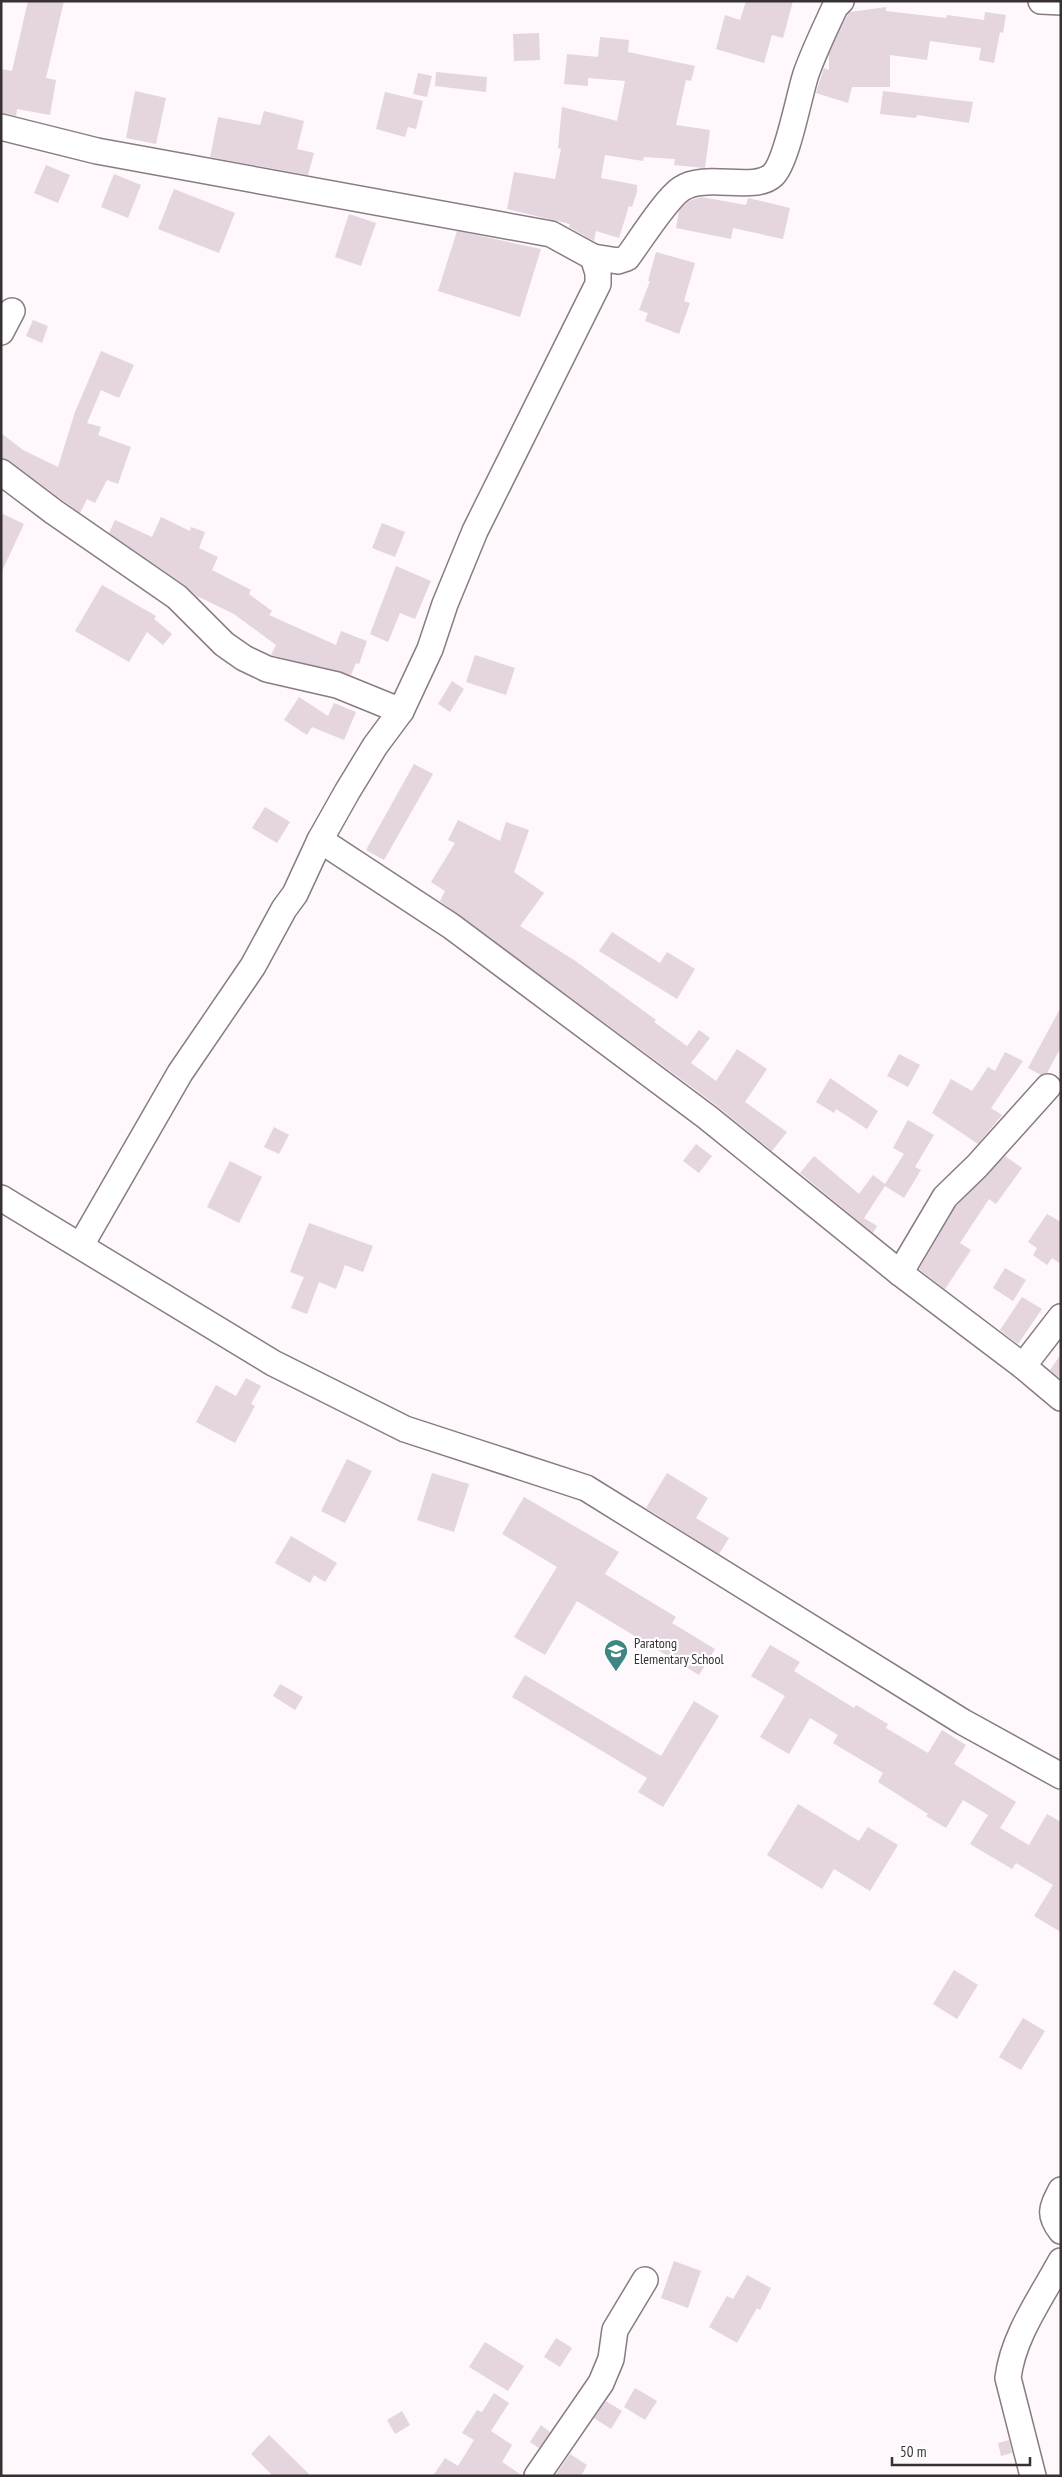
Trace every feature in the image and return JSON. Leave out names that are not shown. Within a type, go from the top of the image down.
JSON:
[{"type":"street","points":[[1,127],[97,151],[551,234],[592,257],[618,262],[627,258],[680,189],[695,183],[748,182],[769,178],[774,174],[782,158],[806,73],[835,7],[841,1]]},
{"type":"street","points":[[1041,1],[1061,2]]},
{"type":"street","points":[[82,1245],[180,1073],[253,966],[290,902],[320,840],[375,746],[401,711],[430,649],[445,604],[479,522],[598,284],[598,272],[592,257]]},
{"type":"street","points":[[1,472],[54,512],[177,596],[224,644],[244,658],[267,669],[337,685],[401,711]]},
{"type":"street","points":[[320,840],[451,926],[707,1117],[900,1273],[1023,1366],[1061,1398]]},
{"type":"street","points":[[900,1273],[945,1197],[977,1166],[1048,1087]]},
{"type":"street","points":[[1,1198],[82,1245],[273,1363],[405,1429],[586,1488],[964,1722],[1061,1776]]},
{"type":"street","points":[[1023,1366],[1061,1317]]},
{"type":"street","points":[[1061,2190],[1052,2214],[1054,2221],[1061,2231]]},
{"type":"street","points":[[1034,2476],[1008,2378],[1019,2337],[1061,2261]]},
{"type":"street","points":[[537,2476],[601,2383],[611,2358],[615,2330],[645,2280]]},
{"type":"building","points":[[28,1],[64,1],[46,78],[56,80],[50,115],[17,109],[16,116],[1,113],[1,69],[12,71]]},
{"type":"building","points":[[746,1],[793,1],[783,38],[772,35],[764,63],[716,49],[725,15],[740,20]]},
{"type":"building","points":[[886,7],[886,11],[946,18],[947,15],[984,20],[985,12],[1006,15],[1003,33],[1000,32],[994,63],[979,60],[981,48],[930,41],[927,60],[890,55],[890,87],[852,87],[848,103],[816,93],[824,68],[829,70],[829,54],[847,15],[850,12]]},
{"type":"building","points":[[539,33],[540,60],[514,61],[513,34]]},
{"type":"building","points":[[600,37],[629,40],[628,52],[695,66],[691,81],[686,80],[676,125],[710,130],[705,168],[674,165],[675,159],[644,157],[643,161],[605,155],[601,178],[637,185],[637,192],[632,207],[629,206],[619,238],[596,231],[594,241],[569,227],[570,224],[507,209],[514,172],[555,179],[561,149],[558,148],[562,107],[617,121],[625,81],[588,78],[588,86],[564,84],[567,54],[598,57]]},
{"type":"building","points":[[436,72],[487,77],[486,92],[435,86]]},
{"type":"building","points":[[418,73],[432,76],[427,97],[413,94]]},
{"type":"building","points":[[135,91],[166,98],[156,144],[126,138]]},
{"type":"building","points":[[883,91],[973,102],[969,123],[917,115],[916,118],[880,114]]},
{"type":"building","points":[[385,92],[423,101],[416,129],[408,127],[405,137],[376,129]]},
{"type":"building","points":[[264,111],[304,121],[297,149],[314,153],[308,175],[210,157],[218,117],[260,125]]},
{"type":"building","points":[[46,165],[70,175],[58,203],[34,193]]},
{"type":"building","points":[[114,174],[141,185],[128,218],[101,207]]},
{"type":"building","points":[[174,189],[235,213],[219,253],[158,229]]},
{"type":"building","points":[[701,197],[746,205],[748,198],[790,208],[783,239],[733,228],[731,239],[676,228],[679,210],[689,201]]},
{"type":"building","points":[[349,214],[376,223],[361,266],[335,257]]},
{"type":"building","points":[[457,231],[541,249],[520,317],[438,291]]},
{"type":"building","points":[[656,252],[695,263],[684,301],[690,303],[679,334],[645,321],[648,313],[639,310],[650,281],[648,281]]},
{"type":"building","points":[[33,320],[48,326],[42,343],[26,336]]},
{"type":"building","points":[[101,351],[134,365],[119,398],[101,390],[87,423],[101,427],[98,435],[131,447],[118,484],[107,480],[95,503],[87,499],[80,513],[10,461],[1,458],[1,433],[23,450],[58,467],[75,412]]},
{"type":"building","points":[[1,513],[24,524],[1,573]]},
{"type":"building","points":[[161,517],[190,531],[191,527],[205,532],[199,548],[218,557],[212,570],[251,590],[249,594],[272,611],[269,615],[336,645],[341,631],[367,641],[359,664],[356,663],[351,675],[271,655],[276,645],[234,614],[199,598],[185,585],[109,533],[115,520],[152,537]]},
{"type":"building","points":[[382,523],[405,532],[395,557],[372,548]]},
{"type":"building","points":[[396,566],[431,581],[415,619],[400,613],[388,642],[370,634]]},
{"type":"building","points":[[102,585],[156,616],[154,619],[172,634],[163,645],[147,632],[129,662],[75,631]]},
{"type":"building","points":[[475,655],[515,668],[506,695],[466,682]]},
{"type":"building","points":[[452,681],[464,689],[450,712],[438,704]]},
{"type":"building","points":[[299,697],[328,716],[334,703],[356,712],[344,740],[312,727],[307,735],[284,720]]},
{"type":"building","points":[[414,764],[433,774],[384,860],[366,850]]},
{"type":"building","points":[[265,807],[290,822],[277,843],[252,828]]},
{"type":"building","points":[[458,820],[500,841],[506,822],[529,830],[514,872],[544,893],[520,926],[574,960],[656,1020],[654,1022],[687,1046],[699,1030],[710,1038],[691,1063],[716,1081],[737,1049],[767,1069],[745,1102],[787,1132],[772,1151],[716,1105],[440,901],[445,891],[431,882],[455,843],[448,840]]},
{"type":"building","points":[[612,932],[660,963],[667,952],[695,969],[677,999],[599,951]]},
{"type":"building","points":[[1061,1007],[1061,1047],[1047,1073],[1041,1075],[1028,1068]]},
{"type":"building","points":[[1005,1052],[1023,1061],[991,1108],[1002,1115],[978,1144],[932,1113],[951,1079],[972,1091],[988,1067],[995,1071]]},
{"type":"building","points":[[899,1054],[920,1065],[908,1087],[887,1076]]},
{"type":"building","points":[[830,1078],[878,1111],[867,1129],[836,1109],[834,1113],[816,1102]]},
{"type":"building","points":[[908,1120],[934,1135],[915,1167],[921,1170],[904,1198],[885,1186],[864,1218],[877,1226],[873,1233],[800,1173],[814,1156],[859,1194],[873,1175],[885,1184],[904,1154],[893,1148]]},
{"type":"building","points":[[274,1127],[289,1135],[279,1154],[264,1147]]},
{"type":"building","points":[[696,1144],[712,1156],[699,1173],[683,1161]]},
{"type":"building","points":[[1005,1156],[1022,1168],[996,1204],[989,1199],[960,1243],[971,1250],[945,1289],[919,1269],[956,1206]]},
{"type":"building","points":[[230,1161],[262,1177],[239,1223],[207,1207]]},
{"type":"building","points":[[1047,1214],[1061,1222],[1061,1264],[1052,1258],[1047,1265],[1033,1255],[1037,1248],[1028,1242]]},
{"type":"building","points":[[309,1223],[373,1246],[363,1272],[345,1265],[336,1289],[319,1282],[307,1314],[291,1308],[304,1277],[290,1272]]},
{"type":"building","points":[[1005,1268],[1026,1280],[1013,1301],[993,1288]]},
{"type":"building","points":[[1022,1297],[1042,1309],[1018,1344],[1000,1330]]},
{"type":"building","points":[[1061,1354],[1061,1379],[1050,1370]]},
{"type":"building","points":[[246,1378],[261,1386],[251,1404],[255,1406],[235,1443],[196,1422],[216,1385],[236,1396]]},
{"type":"building","points":[[347,1459],[372,1471],[345,1523],[321,1511]]},
{"type":"building","points":[[432,1473],[469,1484],[454,1532],[417,1520]]},
{"type":"building","points":[[667,1473],[708,1498],[696,1518],[729,1538],[719,1554],[646,1508]]},
{"type":"building","points":[[524,1497],[619,1552],[605,1574],[676,1617],[672,1623],[715,1649],[699,1675],[577,1601],[545,1655],[514,1637],[557,1567],[502,1534]]},
{"type":"building","points":[[291,1536],[337,1563],[325,1582],[314,1575],[310,1583],[275,1563]]},
{"type":"building","points":[[770,1645],[800,1662],[794,1671],[854,1708],[856,1705],[888,1724],[886,1728],[928,1753],[942,1730],[966,1745],[954,1764],[1016,1802],[1000,1828],[1029,1845],[1047,1814],[1061,1822],[1061,1932],[1034,1916],[1053,1885],[1016,1863],[1012,1869],[970,1844],[988,1815],[963,1800],[946,1828],[926,1816],[928,1814],[878,1782],[883,1773],[833,1743],[838,1735],[810,1718],[789,1754],[760,1737],[785,1696],[751,1676]]},
{"type":"building","points":[[525,1675],[661,1756],[694,1701],[719,1716],[663,1807],[638,1792],[647,1778],[512,1697]]},
{"type":"building","points":[[280,1684],[303,1697],[295,1710],[273,1696]]},
{"type":"building","points":[[798,1804],[859,1841],[868,1827],[898,1845],[870,1891],[834,1869],[822,1889],[767,1855]]},
{"type":"building","points":[[954,1970],[978,1985],[957,2019],[933,2004]]},
{"type":"building","points":[[1023,2018],[1045,2031],[1021,2070],[999,2057]]},
{"type":"building","points":[[674,2261],[701,2271],[688,2308],[661,2298]]},
{"type":"building","points":[[747,2275],[771,2288],[760,2310],[757,2308],[737,2343],[709,2327],[727,2296],[733,2299]]},
{"type":"building","points":[[556,2338],[572,2348],[560,2367],[544,2357]]},
{"type":"building","points":[[485,2342],[524,2366],[508,2391],[469,2367]]},
{"type":"building","points":[[635,2388],[657,2401],[645,2420],[624,2407]]},
{"type":"building","points":[[494,2393],[509,2403],[491,2431],[512,2445],[502,2462],[523,2476],[433,2476],[445,2458],[458,2466],[474,2440],[462,2433],[477,2410],[482,2412]]},
{"type":"building","points":[[606,2401],[622,2411],[611,2429],[594,2418]]},
{"type":"building","points":[[402,2411],[410,2425],[395,2434],[387,2420]]},
{"type":"building","points":[[541,2425],[550,2432],[539,2448],[530,2442]]},
{"type":"building","points":[[269,2435],[311,2476],[273,2476],[251,2454]]},
{"type":"building","points":[[1009,2440],[1012,2453],[1001,2456],[998,2443]]},
{"type":"building","points":[[570,2454],[587,2465],[581,2476],[555,2476]]},
{"type":"place","name":"Paratong Elementary School","points":[[616,1672]]}]
